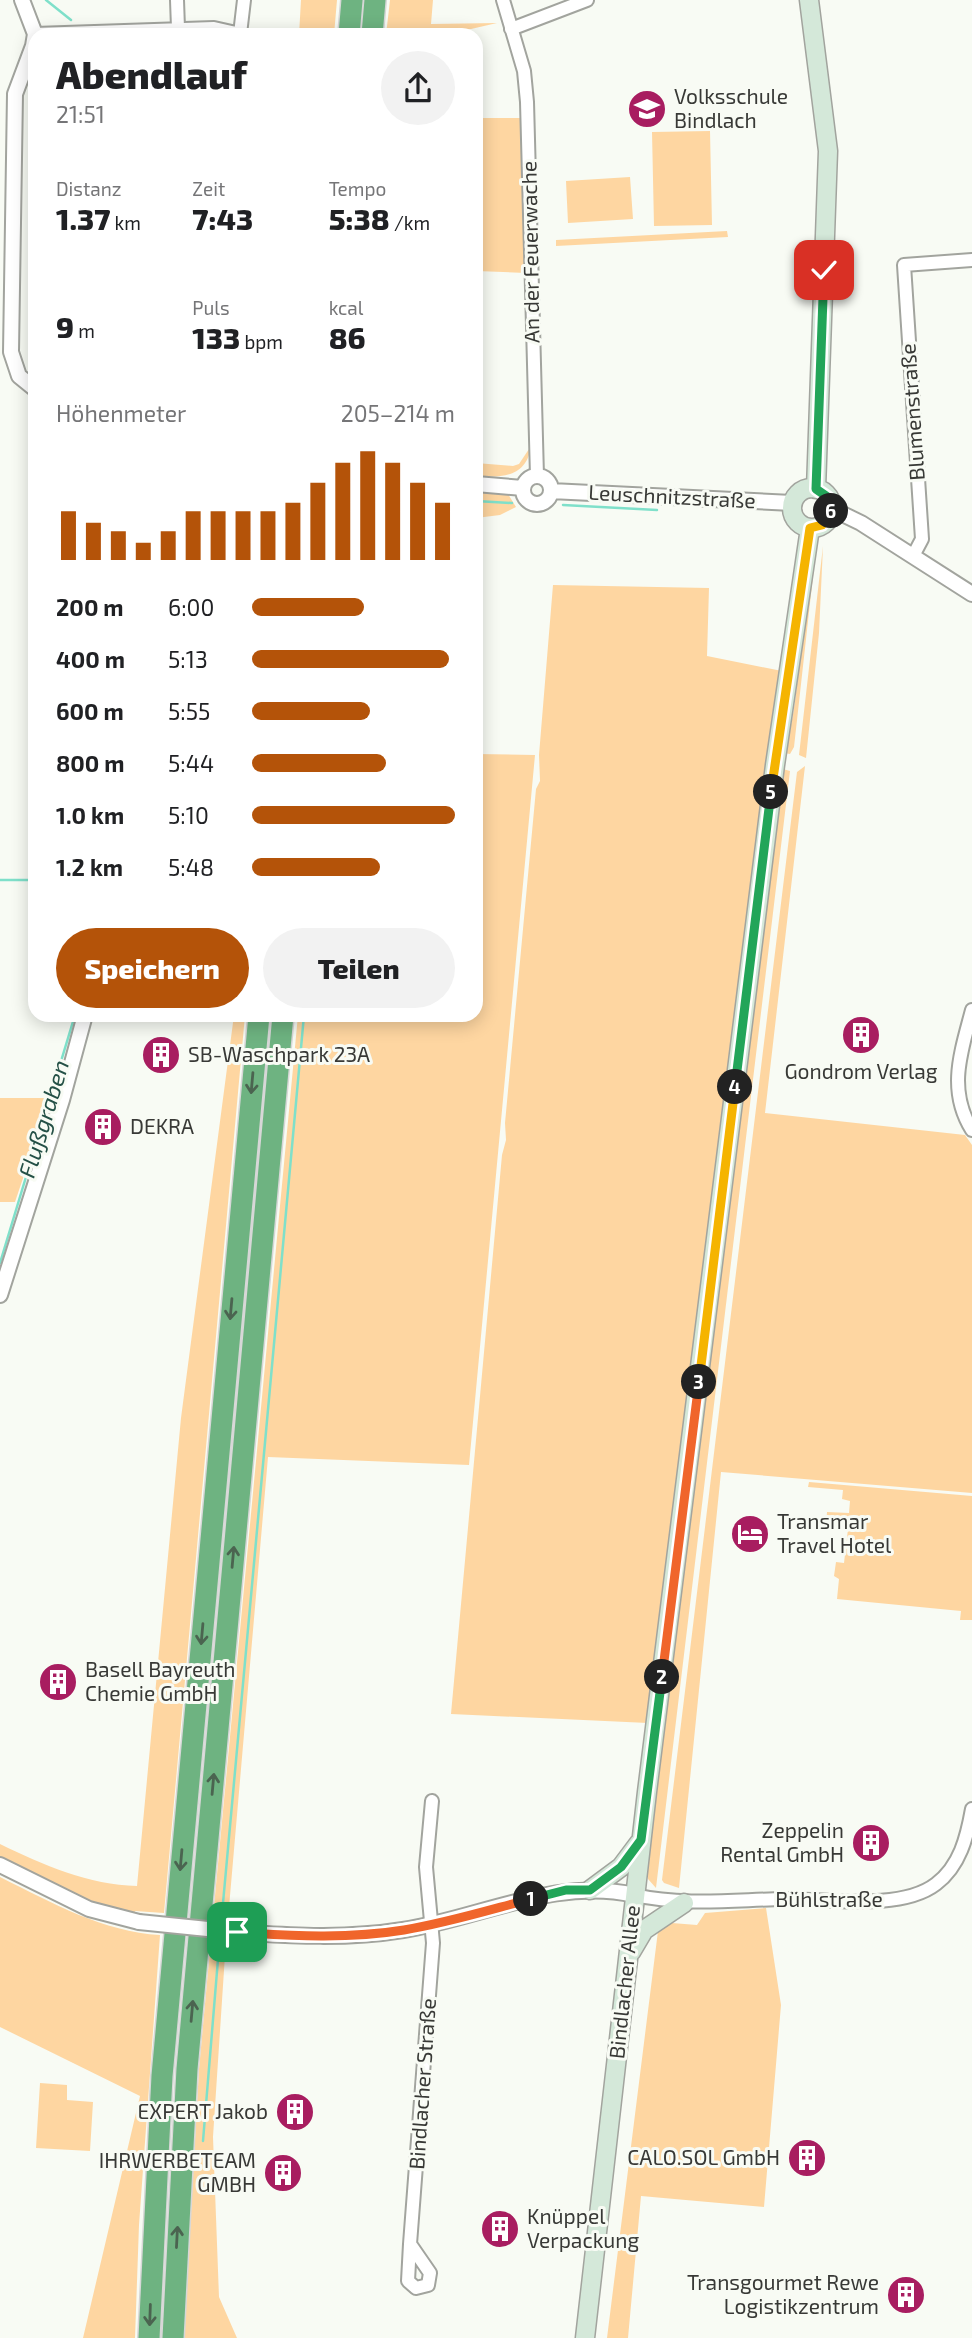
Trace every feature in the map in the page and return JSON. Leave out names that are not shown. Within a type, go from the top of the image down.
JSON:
[{"type":"highway","points":[[350,28],[352,0]]},
{"type":"highway","points":[[373,28],[375,0]]},
{"type":"highway","points":[[149,2338],[162,2076],[258,1022]]},
{"type":"highway","points":[[173,2338],[187,2069],[282,1022]]},
{"type":"main road","points":[[800,0],[810,56],[816,63]]},
{"type":"main road","points":[[809,0],[817,44],[816,63],[828,169],[816,489]]},
{"type":"main road","points":[[816,489],[829,498],[832,509],[827,521],[810,528],[797,522],[792,513],[792,503],[804,490],[816,489]]},
{"type":"main road","name":"Bindlacher Allee","points":[[585,2338],[634,1895],[775,760],[810,528]]},
{"type":"main road","points":[[590,1890],[621,1867],[641,1840]]},
{"type":"main road","points":[[627,1958],[645,1930],[684,1903]]},
{"type":"street","points":[[22,0],[32,28]]},
{"type":"street","points":[[177,0],[178,28]]},
{"type":"street","points":[[242,28],[244,0]]},
{"type":"street","name":"An der Feuerwache","points":[[503,0],[524,71],[527,102],[537,476]]},
{"type":"street","points":[[511,29],[587,0]]},
{"type":"street","points":[[28,59],[15,94],[10,334],[15,370],[28,382]]},
{"type":"street","name":"Blumenstraße","points":[[913,556],[922,539],[904,265],[972,260]]},
{"type":"street","points":[[523,488],[530,478],[537,476],[548,481],[551,491]]},
{"type":"street","name":"Leuschnitzstraße","points":[[483,485],[523,488],[526,499],[534,504],[545,502],[551,491],[792,503]]},
{"type":"street","points":[[832,509],[972,594]]},
{"type":"street","points":[[972,1010],[958,1060],[957,1088],[962,1109],[972,1130]]},
{"type":"street","points":[[0,1295],[62,1100],[83,1022]]},
{"type":"street","name":"Bindlacher Straße","points":[[410,2244],[433,1956],[426,1867],[432,1801]]},
{"type":"street","name":"Bühlstraße","points":[[634,1895],[684,1903],[894,1899],[917,1895],[936,1884],[958,1857],[965,1845],[972,1809]]},
{"type":"street","points":[[0,1865],[65,1898],[110,1916],[139,1922],[237,1932],[330,1937],[432,1925],[566,1890],[610,1890],[634,1895]]},
{"type":"shaded area","points":[[301,0],[337,0],[335,28],[299,28]]},
{"type":"shaded area","points":[[390,0],[433,0],[431,24],[497,23],[475,28],[387,28]]},
{"type":"shaded area","points":[[483,118],[520,118],[526,273],[483,271]]},
{"type":"shaded area","points":[[710,131],[712,225],[654,226],[652,132]]},
{"type":"shaded area","points":[[630,177],[633,219],[568,223],[566,181]]},
{"type":"shaded area","points":[[727,231],[728,237],[556,246],[556,240]]},
{"type":"shaded area","points":[[531,446],[529,456],[519,470],[504,476],[483,476],[483,464],[519,464]]},
{"type":"shaded area","points":[[483,492],[508,494],[516,507],[500,515],[483,517]]},
{"type":"shaded area","points":[[823,546],[819,633],[806,758],[799,755]]},
{"type":"shaded area","points":[[816,549],[794,747],[790,754],[784,753],[795,703],[805,599]]},
{"type":"shaded area","points":[[553,585],[709,588],[707,656],[782,671],[648,1723],[451,1714],[502,1155],[506,1140],[505,1123],[536,789],[540,781],[539,755]]},
{"type":"shaded area","points":[[483,754],[535,755],[469,1465],[268,1457],[228,1919],[213,1917],[297,1022],[483,1022]]},
{"type":"shaded area","points":[[805,766],[765,1113],[965,1135],[972,1145],[972,1493],[721,1472],[679,1888],[662,1880],[797,772]]},
{"type":"shaded area","points":[[783,769],[790,771],[656,1888],[648,1879],[647,1866]]},
{"type":"shaded area","points":[[233,1022],[244,1022],[164,1913],[135,1911],[134,1915],[91,1903],[0,1859],[0,1844],[84,1878],[137,1886],[181,1418]]},
{"type":"shaded area","points":[[0,1098],[50,1098],[15,1202],[0,1202]]},
{"type":"shaded area","points":[[809,1482],[972,1496],[972,1620],[960,1620],[961,1611],[837,1599],[839,1579],[834,1576],[836,1562],[844,1563],[848,1529],[826,1527],[827,1512],[849,1513],[850,1501],[842,1499],[843,1490],[808,1487]]},
{"type":"shaded area","points":[[0,1877],[78,1915],[139,1933],[160,1935],[139,2225],[135,2338],[83,2338],[140,2096],[0,2027]]},
{"type":"shaded area","points":[[766,1908],[781,2005],[764,2207],[641,2196],[628,2338],[607,2338],[658,1931],[672,1923],[697,1925],[705,1913]]},
{"type":"shaded area","points":[[211,1939],[226,1940],[213,2137],[219,2297],[237,2338],[184,2338],[199,2069]]},
{"type":"shaded area","points":[[40,2083],[67,2085],[67,2100],[93,2102],[90,2151],[36,2148]]},
{"type":"waterway","points":[[46,0],[71,20]]},
{"type":"waterway","points":[[483,501],[512,503]]},
{"type":"waterway","points":[[563,505],[657,510]]},
{"type":"waterway","points":[[0,880],[28,880]]},
{"type":"waterway","name":"Flußgraben","points":[[0,1263],[73,1022]]},
{"type":"waterway","points":[[221,1925],[303,1022]]},
{"type":"waterway","points":[[203,2141],[220,1935]]},
{"type":"place","name":"Volksschule Bindlach","points":[[647,109]]},
{"type":"place","name":"Gondrom Verlag","points":[[861,1035]]},
{"type":"place","name":"SB-Waschpark 23A","points":[[161,1055]]},
{"type":"place","name":"DEKRA","points":[[103,1127]]},
{"type":"place","name":"Transmar Travel Hotel","points":[[750,1534]]},
{"type":"place","name":"Basell Bayreuth Chemie GmbH","points":[[58,1682]]},
{"type":"place","name":"Zeppelin Rental GmbH","points":[[871,1843]]},
{"type":"place","name":"EXPERT Jakob","points":[[295,2112]]},
{"type":"place","name":"CALO.SOL GmbH","points":[[807,2158]]},
{"type":"place","name":"IHRWERBETEAM GMBH","points":[[283,2173]]},
{"type":"place","name":"Knüppel Verpackung","points":[[500,2229]]},
{"type":"place","name":"Transgourmet Rewe Logistikzentrum","points":[[906,2295]]},
{"type":"route","points":[[237,1932],[330,1937],[402,1930],[432,1925],[566,1890],[590,1890],[621,1867],[641,1840],[775,760],[810,528],[827,521],[832,509],[829,498],[816,489],[824,270]]}]
